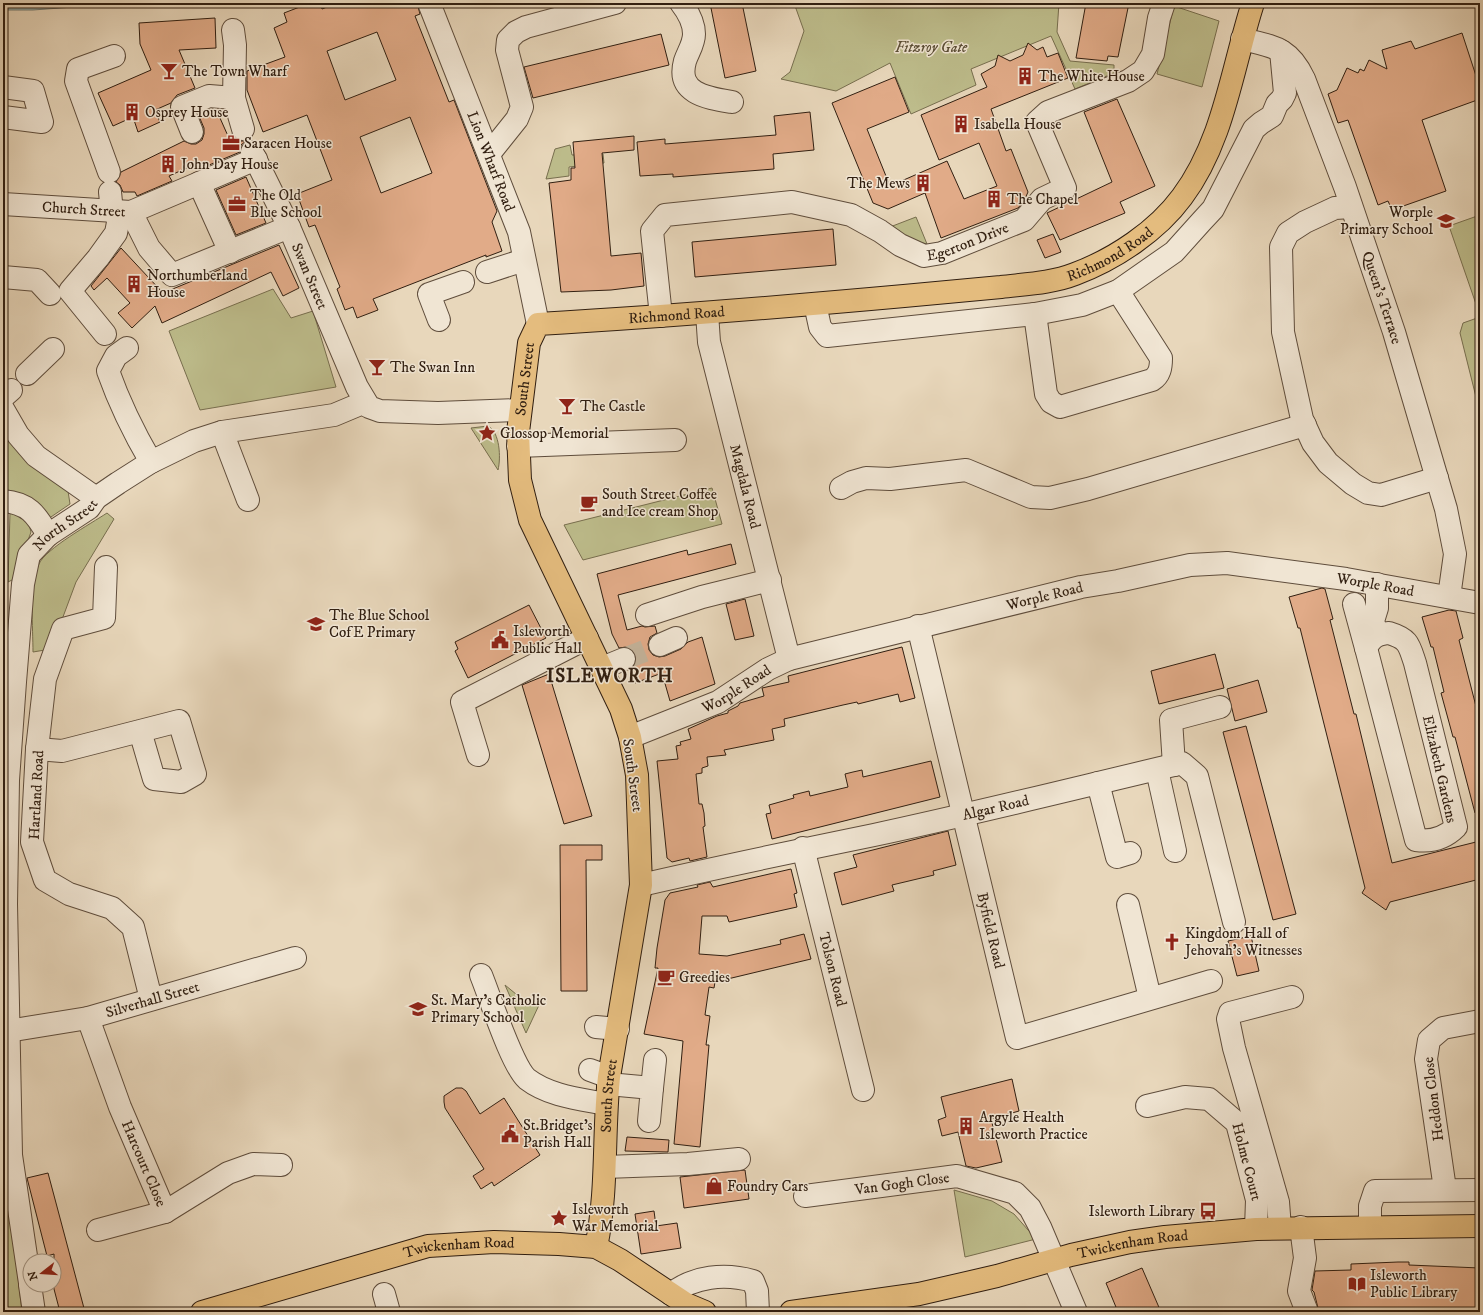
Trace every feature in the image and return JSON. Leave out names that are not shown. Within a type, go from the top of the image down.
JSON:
[{"type":"main road","name":"Richmond Road","points":[[538,324],[815,304],[1037,283],[1074,274],[1109,258],[1164,217],[1181,199],[1196,176],[1215,138],[1253,3]]},
{"type":"main road","name":"South Street","points":[[538,324],[529,343],[520,410],[518,446],[520,480],[530,520],[616,698],[630,738],[637,775],[641,885],[618,1029],[603,1084],[605,1167],[602,1221],[596,1247]]},
{"type":"main road","name":"Twickenham Road","points":[[791,1312],[919,1294],[1137,1241],[1256,1229],[1302,1227],[1480,1226]]},
{"type":"main road","name":"Twickenham Road","points":[[202,1312],[428,1246],[494,1242],[596,1247],[620,1260],[686,1304],[705,1312]]},
{"type":"street","name":"Lion Wharf Road","points":[[429,3],[519,232],[538,324]]},
{"type":"street","points":[[489,154],[518,120],[522,106],[507,50],[508,40],[516,32],[526,27],[615,3]]},
{"type":"street","points":[[681,3],[690,14],[694,33],[693,42],[683,69],[685,82],[696,93],[732,102]]},
{"type":"street","name":"Egerton Drive","points":[[661,316],[652,231],[665,215],[792,202],[851,215],[880,231],[900,245],[924,256],[942,253],[1024,220],[1042,200],[1065,188],[1037,122],[1048,112],[1128,81],[1143,71],[1153,54],[1158,18],[1164,3]]},
{"type":"street","points":[[233,30],[235,45],[234,98],[243,129]]},
{"type":"street","name":"Queen's Terrace","points":[[1242,39],[1281,51],[1296,62],[1303,92],[1351,207],[1394,332],[1446,509],[1455,554],[1449,597]]},
{"type":"street","points":[[1272,116],[1277,104],[1285,93],[1281,66],[1281,51]]},
{"type":"street","points":[[105,334],[70,291],[98,258],[116,233],[116,200],[76,81],[78,70],[114,56]]},
{"type":"street","points":[[3,87],[33,90],[42,122],[3,117]]},
{"type":"street","points":[[815,304],[820,327],[827,336],[1035,314],[1082,305],[1118,290],[1174,252],[1188,238],[1213,209],[1254,129],[1303,92]]},
{"type":"street","points":[[192,132],[182,107],[209,96],[234,98]]},
{"type":"street","name":"Swan Street","points":[[199,183],[254,155],[289,227],[365,402]]},
{"type":"street","points":[[116,200],[199,183],[230,252]]},
{"type":"street","name":"Church Street","points":[[3,204],[116,200],[149,248],[172,275],[289,227]]},
{"type":"street","points":[[1351,207],[1335,208],[1305,222],[1288,233],[1281,247],[1283,332],[1305,425],[1313,443],[1328,463],[1353,484],[1368,493],[1381,495],[1437,478]]},
{"type":"street","points":[[487,272],[524,260]]},
{"type":"street","points":[[3,278],[37,280],[50,294]]},
{"type":"street","points":[[439,320],[429,294],[463,282]]},
{"type":"street","points":[[1035,314],[1046,394],[1051,402],[1060,407],[1152,380],[1157,377],[1161,367],[1162,358],[1118,290]]},
{"type":"street","name":"Magdala Road","points":[[707,313],[709,342],[790,658]]},
{"type":"street","points":[[127,348],[116,356],[108,370],[113,387],[139,441],[151,462]]},
{"type":"street","points":[[27,374],[53,349]]},
{"type":"street","points":[[6,399],[18,435],[36,456],[96,498]]},
{"type":"street","points":[[365,402],[374,410],[380,411],[448,412],[520,410]]},
{"type":"street","name":"North Street","points":[[25,1253],[11,1155],[6,888],[9,682],[25,570],[29,555],[48,535],[89,508],[96,498],[151,462],[194,441],[222,432],[334,415],[365,402]]},
{"type":"street","points":[[841,488],[852,482],[866,478],[890,479],[966,470],[1031,497],[1050,498],[1088,489],[1305,425]]},
{"type":"street","points":[[222,432],[248,500]]},
{"type":"street","points":[[518,446],[675,440]]},
{"type":"street","points":[[3,501],[21,504],[31,510],[48,535]]},
{"type":"street","name":"Worple Road","points":[[630,738],[718,702],[768,669],[790,658],[1080,587],[1118,581],[1190,566],[1227,563],[1377,584],[1480,603]]},
{"type":"street","name":"Hartland Road","points":[[106,567],[104,618],[63,629],[45,679],[38,749],[32,842],[45,880],[69,894],[112,908],[133,927],[151,999]]},
{"type":"street","points":[[647,615],[700,588],[770,580]]},
{"type":"street","name":"Elizabeth Gardens","points":[[1377,584],[1377,608],[1374,621],[1416,840],[1425,841],[1448,835],[1456,827],[1415,663],[1403,637],[1378,638]]},
{"type":"street","name":"Elizabeth Gardens","points":[[1354,604],[1378,638]]},
{"type":"street","name":"Byfield Road","points":[[918,626],[962,815],[1017,1038],[1211,981]]},
{"type":"street","points":[[478,755],[462,702],[587,638]]},
{"type":"street","points":[[602,668],[624,659]]},
{"type":"street","points":[[1175,851],[1165,767],[1171,720],[1220,707]]},
{"type":"street","points":[[38,749],[62,750],[140,732]]},
{"type":"street","points":[[1165,767],[1182,763],[1197,776],[1234,922]]},
{"type":"street","name":"Algar Road","points":[[641,885],[803,848],[874,835],[1165,767]]},
{"type":"street","points":[[1098,783],[1117,857],[1130,853]]},
{"type":"street","name":"Tolson Road","points":[[803,848],[863,1090]]},
{"type":"street","points":[[1128,905],[1150,998]]},
{"type":"street","name":"Silverhall Street","points":[[8,1031],[88,1018],[295,958]]},
{"type":"street","points":[[481,975],[516,1064],[527,1078],[547,1090],[567,1097],[603,1084],[652,1088]]},
{"type":"street","points":[[1280,1228],[1278,1202],[1234,1048],[1228,1019],[1230,1013],[1292,997]]},
{"type":"street","name":"Harcourt Close","points":[[88,1018],[120,1107],[165,1212],[228,1173],[253,1164],[281,1166]]},
{"type":"street","name":"Heddon Close","points":[[1445,1189],[1426,1059],[1429,1040],[1443,1028],[1480,1021]]},
{"type":"street","points":[[596,1027],[618,1029]]},
{"type":"street","points":[[649,1121],[655,1060]]},
{"type":"street","name":"Holme Court","points":[[1147,1106],[1184,1097],[1209,1099],[1237,1122],[1257,1200],[1256,1229]]},
{"type":"street","points":[[605,1167],[688,1164],[739,1158]]},
{"type":"street","name":"Van Gogh Close","points":[[805,1196],[957,1176],[1015,1193],[1030,1208],[1055,1260],[1076,1312]]},
{"type":"street","points":[[1370,1227],[1370,1206],[1375,1191],[1445,1189],[1480,1190]]},
{"type":"street","points":[[98,1230],[165,1212]]},
{"type":"street","points":[[1302,1227],[1304,1258],[1299,1291],[1307,1312]]},
{"type":"street","points":[[671,1294],[682,1285],[696,1279],[737,1276],[753,1281],[757,1291],[758,1312]]},
{"type":"street","name":"North Street","points":[[31,1293],[34,1312]]},
{"type":"green space","name":"Fitzroy Gate","points":[[794,3],[1059,3],[1057,32],[1070,61],[1114,65],[1114,73],[1075,89],[1051,36],[971,69],[976,85],[911,114],[890,63],[836,91],[781,79],[790,72],[804,31]]},
{"type":"green space","points":[[1174,6],[1219,21],[1202,87],[1157,74]]},
{"type":"green space","points":[[570,145],[572,155],[603,154],[604,163],[569,167],[569,176],[546,179],[555,149]]},
{"type":"green space","points":[[1480,215],[1480,306],[1477,307],[1449,226]]},
{"type":"green space","points":[[916,217],[927,244],[915,241],[890,227]]},
{"type":"green space","points":[[273,289],[291,318],[313,311],[336,387],[200,410],[169,331]]},
{"type":"green space","points":[[1480,317],[1480,413],[1460,333],[1463,323]]},
{"type":"green space","points":[[488,426],[495,434],[499,446],[498,470],[471,428]]},
{"type":"green space","points":[[3,428],[68,491],[70,504],[48,519],[3,493]]},
{"type":"green space","points":[[712,488],[722,524],[583,560],[564,525]]},
{"type":"green space","points":[[16,512],[28,521],[31,532],[14,579],[8,582],[10,513]]},
{"type":"green space","points":[[107,513],[114,519],[76,582],[51,649],[33,652],[33,595],[36,573],[39,564],[50,551],[59,544]]},
{"type":"green space","points":[[505,985],[528,1004],[539,1005],[526,1033]]},
{"type":"green space","points":[[3,1146],[22,1312],[3,1312]]},
{"type":"green space","points":[[954,1190],[992,1201],[1014,1214],[1036,1239],[965,1257]]},
{"type":"water","points":[[3,3],[127,3],[33,10],[3,10]]},
{"type":"building","points":[[310,3],[320,3],[322,9],[337,3],[417,3],[420,14],[415,16],[449,102],[454,100],[497,211],[492,222],[502,251],[486,257],[486,255],[373,299],[378,310],[357,318],[353,307],[345,310],[337,289],[340,287],[315,225],[309,227],[297,194],[332,180],[307,115],[263,132],[247,90],[247,71],[285,57],[274,28],[287,22],[284,13]],"holes":[[[377,32],[396,80],[345,100],[327,51]],[[410,117],[432,173],[381,193],[360,137]]]},
{"type":"building","points":[[710,3],[742,3],[756,71],[725,78]]},
{"type":"building","points":[[1086,3],[1129,3],[1118,57],[1108,56],[1107,61],[1076,58]]},
{"type":"building","name":"The Town Wharf","points":[[215,18],[216,48],[179,50],[195,88],[177,95],[171,103],[155,110],[160,122],[138,132],[133,117],[113,126],[98,93],[151,70],[140,44],[139,23]]},
{"type":"building","points":[[1462,33],[1480,88],[1480,99],[1422,120],[1446,191],[1392,210],[1388,201],[1378,205],[1348,120],[1338,123],[1328,94],[1337,90],[1347,68],[1358,73],[1360,69],[1364,71],[1369,60],[1387,69],[1382,50],[1411,41],[1415,49]]},
{"type":"building","points":[[661,34],[669,65],[533,98],[524,67]]},
{"type":"building","points":[[1028,43],[1037,50],[1043,47],[1047,57],[1058,53],[1068,78],[991,109],[1006,151],[1011,149],[1028,192],[1024,201],[1018,208],[941,238],[925,193],[888,209],[873,203],[832,103],[895,77],[909,112],[867,129],[890,186],[947,161],[964,199],[997,186],[979,143],[939,160],[921,115],[987,87],[981,74],[995,66],[998,55],[1010,61],[1023,55]]},
{"type":"building","points":[[1117,99],[1155,186],[1120,202],[1125,213],[1060,240],[1047,213],[1112,182],[1084,112]]},
{"type":"building","name":"John Day House","points":[[211,109],[216,109],[228,136],[232,134],[240,141],[246,141],[241,145],[240,152],[202,168],[200,162],[169,176],[172,181],[137,196],[135,192],[123,192],[120,185],[116,182],[121,172],[184,141],[191,144],[196,144],[202,140],[204,128],[198,114]]},
{"type":"building","points":[[810,112],[814,150],[773,154],[774,169],[673,177],[673,174],[640,176],[637,142],[665,139],[665,144],[776,135],[774,116]]},
{"type":"building","points":[[634,136],[634,150],[602,153],[611,256],[641,253],[644,286],[611,290],[561,292],[549,183],[571,180],[571,168],[575,168],[573,142]]},
{"type":"building","name":"The Old Blue School","points":[[246,177],[266,223],[236,235],[216,190]]},
{"type":"building","points":[[833,229],[836,265],[695,277],[692,242]]},
{"type":"building","points":[[1053,234],[1061,252],[1045,258],[1037,240]]},
{"type":"building","points":[[279,245],[299,288],[283,296],[271,272],[162,323],[155,306],[132,328],[118,313],[130,303],[107,278],[94,290],[91,286],[121,248],[163,293]]},
{"type":"building","points":[[731,544],[736,564],[618,595],[627,630],[642,626],[655,626],[657,633],[650,637],[648,644],[649,650],[653,655],[659,657],[665,656],[681,649],[688,642],[702,637],[715,684],[670,701],[662,673],[635,683],[629,670],[634,666],[636,655],[632,649],[626,647],[619,648],[612,634],[597,574],[687,550],[688,555]]},
{"type":"building","points":[[1322,588],[1325,589],[1333,619],[1330,620],[1354,714],[1356,714],[1392,863],[1480,841],[1480,879],[1390,902],[1386,910],[1362,893],[1365,888],[1300,628],[1298,628],[1289,597]]},
{"type":"building","points":[[745,599],[754,636],[735,640],[726,604]]},
{"type":"building","name":"Isleworth Public Hall","points":[[529,605],[546,638],[468,678],[455,651],[458,649],[455,642]]},
{"type":"building","points":[[1449,610],[1456,611],[1463,638],[1459,640],[1480,722],[1480,812],[1475,813],[1455,737],[1453,737],[1441,693],[1444,692],[1433,647],[1431,647],[1422,617]]},
{"type":"building","points":[[902,647],[915,698],[900,702],[898,694],[784,719],[785,726],[772,729],[774,740],[724,750],[726,755],[707,757],[708,766],[702,768],[702,773],[696,774],[699,804],[702,804],[704,813],[705,826],[703,827],[707,857],[690,861],[689,858],[672,862],[667,858],[657,761],[678,759],[676,746],[681,745],[680,742],[691,739],[688,729],[717,716],[728,713],[728,711],[738,706],[740,703],[764,696],[762,688],[789,682],[788,676]]},
{"type":"building","points":[[1215,654],[1224,688],[1159,704],[1151,671]]},
{"type":"building","points":[[549,674],[592,816],[564,824],[522,685]]},
{"type":"building","points":[[1258,680],[1267,712],[1235,721],[1227,689]]},
{"type":"building","points":[[1246,726],[1296,914],[1273,920],[1223,732]]},
{"type":"building","points":[[931,761],[940,797],[772,839],[766,814],[771,813],[769,805],[794,798],[793,795],[809,791],[810,796],[848,787],[845,774],[862,770],[863,777]]},
{"type":"building","points":[[948,831],[956,865],[933,871],[934,875],[892,885],[894,891],[842,905],[834,873],[857,867],[853,855]]},
{"type":"building","points":[[560,845],[602,845],[602,860],[586,860],[587,991],[561,991]]},
{"type":"building","points":[[791,869],[797,893],[794,894],[797,907],[729,922],[727,916],[702,916],[699,954],[727,956],[781,944],[780,940],[804,934],[811,959],[715,982],[714,988],[709,987],[705,1015],[710,1016],[706,1045],[709,1045],[700,1147],[674,1144],[683,1041],[644,1034],[658,968],[655,968],[657,948],[665,900],[670,893],[698,887],[697,885],[710,882],[713,887]]},
{"type":"building","points":[[1251,936],[1259,971],[1237,976],[1228,941]]},
{"type":"building","name":"Argyle Health Isleworth Practice","points":[[1012,1079],[1019,1111],[991,1119],[1002,1162],[976,1168],[966,1166],[958,1132],[942,1136],[938,1120],[946,1117],[941,1097]]},
{"type":"building","points":[[456,1088],[462,1088],[466,1091],[480,1114],[504,1098],[540,1155],[494,1186],[492,1182],[481,1189],[473,1176],[484,1169],[445,1108],[444,1096]]},
{"type":"building","points":[[627,1137],[669,1140],[668,1152],[625,1151]]},
{"type":"building","name":"Foundry Cars","points":[[745,1170],[749,1199],[684,1208],[680,1177]]},
{"type":"building","points":[[48,1173],[85,1312],[60,1312],[55,1293],[62,1293],[62,1253],[46,1253],[27,1178]]},
{"type":"building","points":[[654,1211],[656,1226],[677,1223],[681,1248],[641,1254],[635,1214]]},
{"type":"building","points":[[1409,1262],[1409,1265],[1480,1268],[1480,1312],[1319,1312],[1314,1292],[1312,1290],[1315,1271],[1351,1270],[1351,1264]]},
{"type":"building","points":[[1142,1268],[1161,1312],[1118,1312],[1106,1283]]},
{"type":"tunnel","points":[[624,659],[660,645]]},
{"type":"place","name":"The Town Wharf","points":[[169,71]]},
{"type":"place","name":"The White House","points":[[1025,76]]},
{"type":"place","name":"Osprey House","points":[[132,112]]},
{"type":"place","name":"Isabella House","points":[[961,124]]},
{"type":"place","name":"Saracen House","points":[[231,143]]},
{"type":"place","name":"John Day House","points":[[168,164]]},
{"type":"place","name":"The Mews","points":[[923,183]]},
{"type":"place","name":"The Chapel","points":[[994,199]]},
{"type":"place","name":"The Old Blue School","points":[[237,204]]},
{"type":"place","name":"Worple Primary School","points":[[1446,221]]},
{"type":"place","name":"Northumberland House","points":[[134,284]]},
{"type":"place","name":"The Swan Inn","points":[[377,367]]},
{"type":"place","name":"The Castle","points":[[567,406]]},
{"type":"place","name":"Glossop Memorial","points":[[487,433]]},
{"type":"place","name":"South Street Coffee and Ice cream Shop","points":[[589,503]]},
{"type":"place","name":"The Blue School CofE Primary","points":[[316,624]]},
{"type":"place","name":"Isleworth Public Hall","points":[[500,640]]},
{"type":"place","name":"Kingdom Hall of Jehovah's Witnesses","points":[[1172,942]]},
{"type":"place","name":"Greedies","points":[[666,977]]},
{"type":"place","name":"St. Mary's Catholic Primary School","points":[[418,1009]]},
{"type":"place","name":"Argyle Health Isleworth Practice","points":[[966,1126]]},
{"type":"place","name":"St.Bridget's Parish Hall","points":[[510,1134]]},
{"type":"place","name":"Foundry Cars","points":[[714,1186]]},
{"type":"place","name":"Isleworth Library","points":[[1208,1211]]},
{"type":"place","name":"Isleworth War Memorial","points":[[559,1218]]},
{"type":"place","name":"Isleworth Public Library","points":[[1357,1284]]},
{"type":"district","name":"ISLEWORTH","points":[[610,675]]}]
